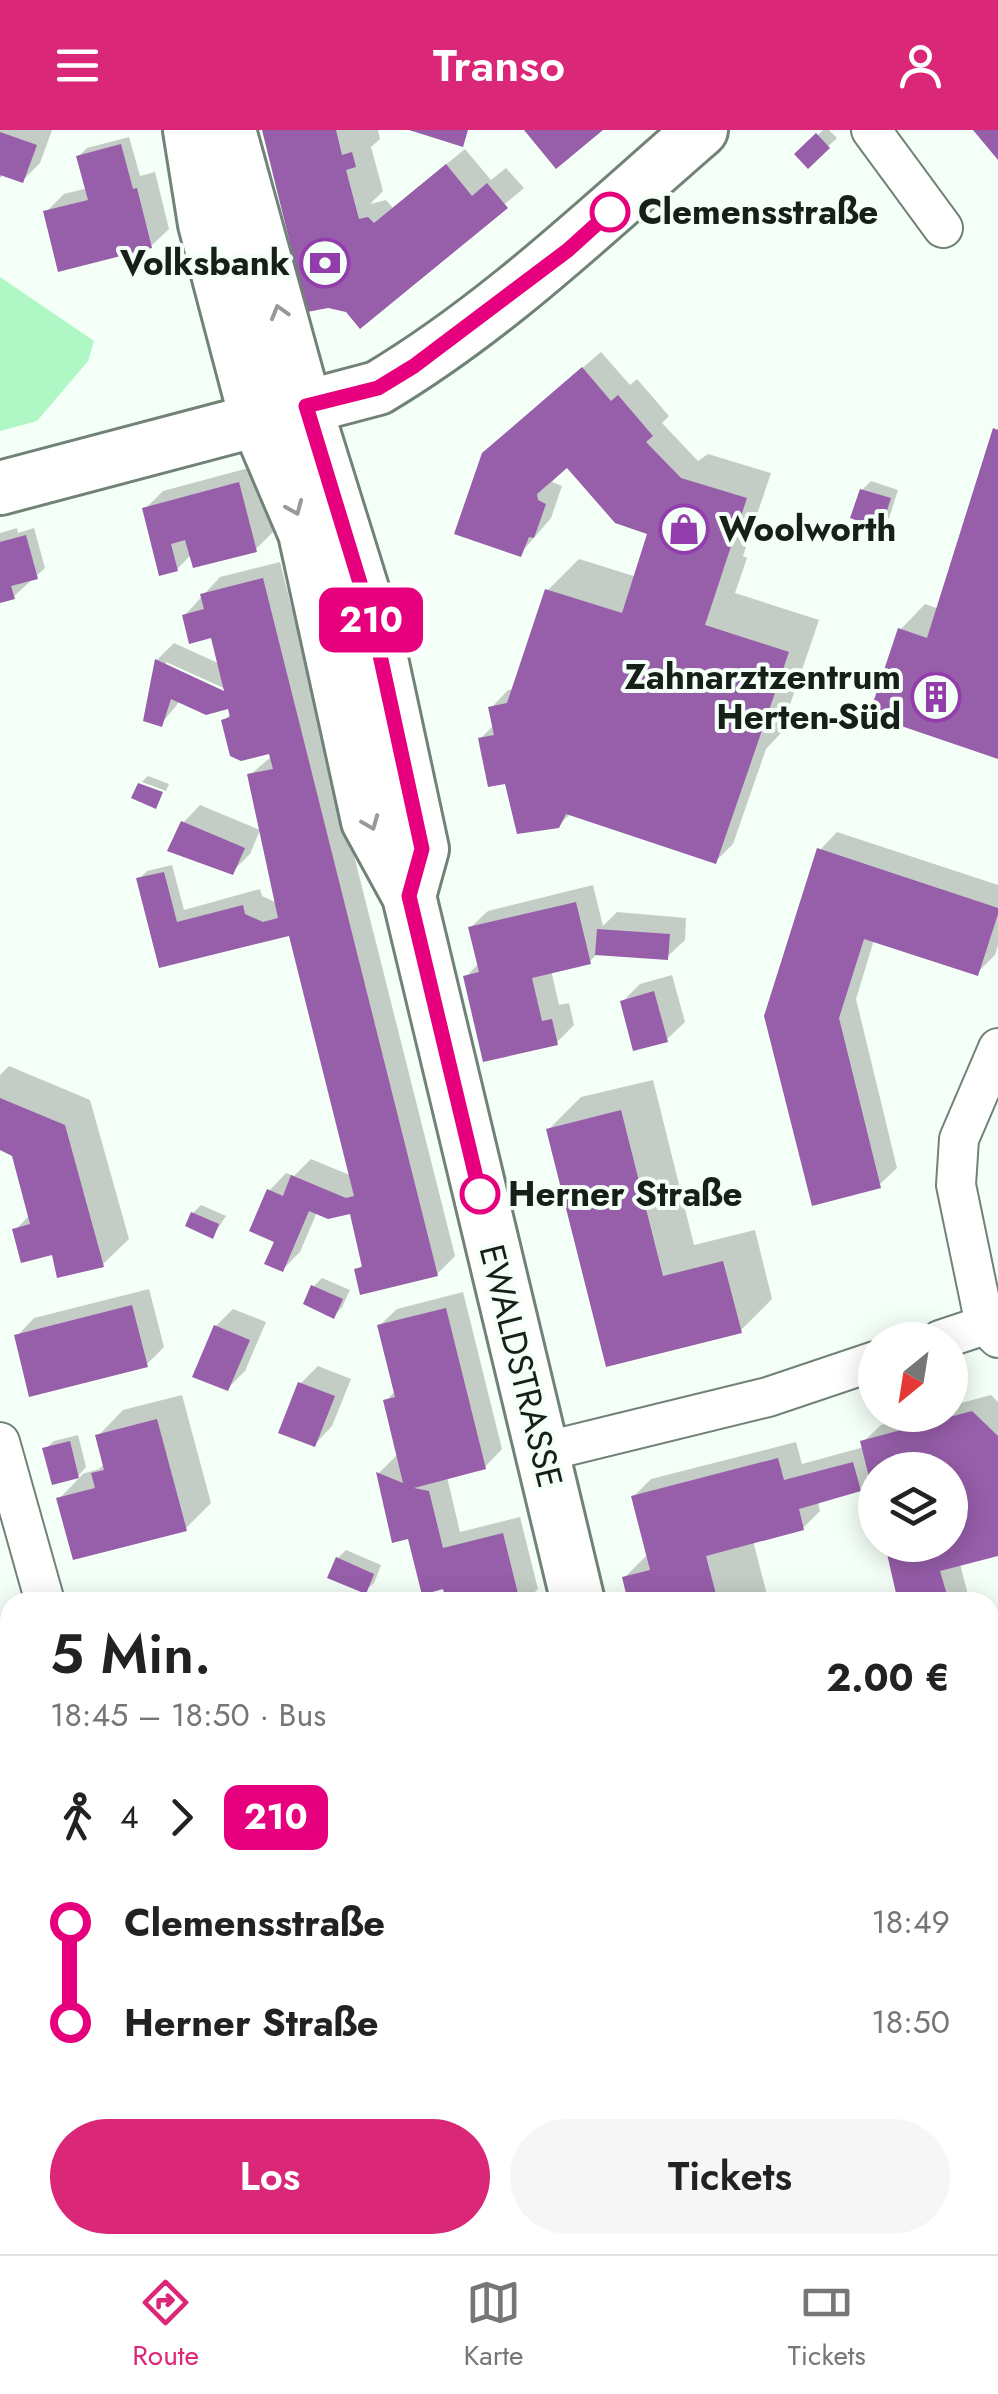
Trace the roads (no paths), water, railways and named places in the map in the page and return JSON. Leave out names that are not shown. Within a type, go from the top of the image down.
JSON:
[{"type":"main road","points":[[190,130],[204,224],[281,412]]},
{"type":"main road","points":[[228,130],[281,412]]},
{"type":"main road","points":[[0,488],[378,388],[414,366],[568,250],[700,130]]},
{"type":"main road","name":"EWALDSTRASSE","points":[[281,412],[375,632],[422,849],[409,896],[576,1592]]},
{"type":"street","points":[[871,130],[943,228]]},
{"type":"street","points":[[991,1332],[956,1185],[959,1139],[998,1048]]},
{"type":"street","points":[[543,1452],[768,1396],[858,1367]]},
{"type":"street","points":[[0,1442],[17,1560],[38,1592]]},
{"type":"place","name":"Clemensstraße","points":[[610,212]]},
{"type":"place","name":"Volksbank","points":[[325,263]]},
{"type":"place","name":"Woolworth","points":[[684,529]]},
{"type":"place","name":"Zahnarztzentrum Herten-Süd","points":[[936,697]]},
{"type":"place","name":"Herner Straße","points":[[480,1194]]}]
